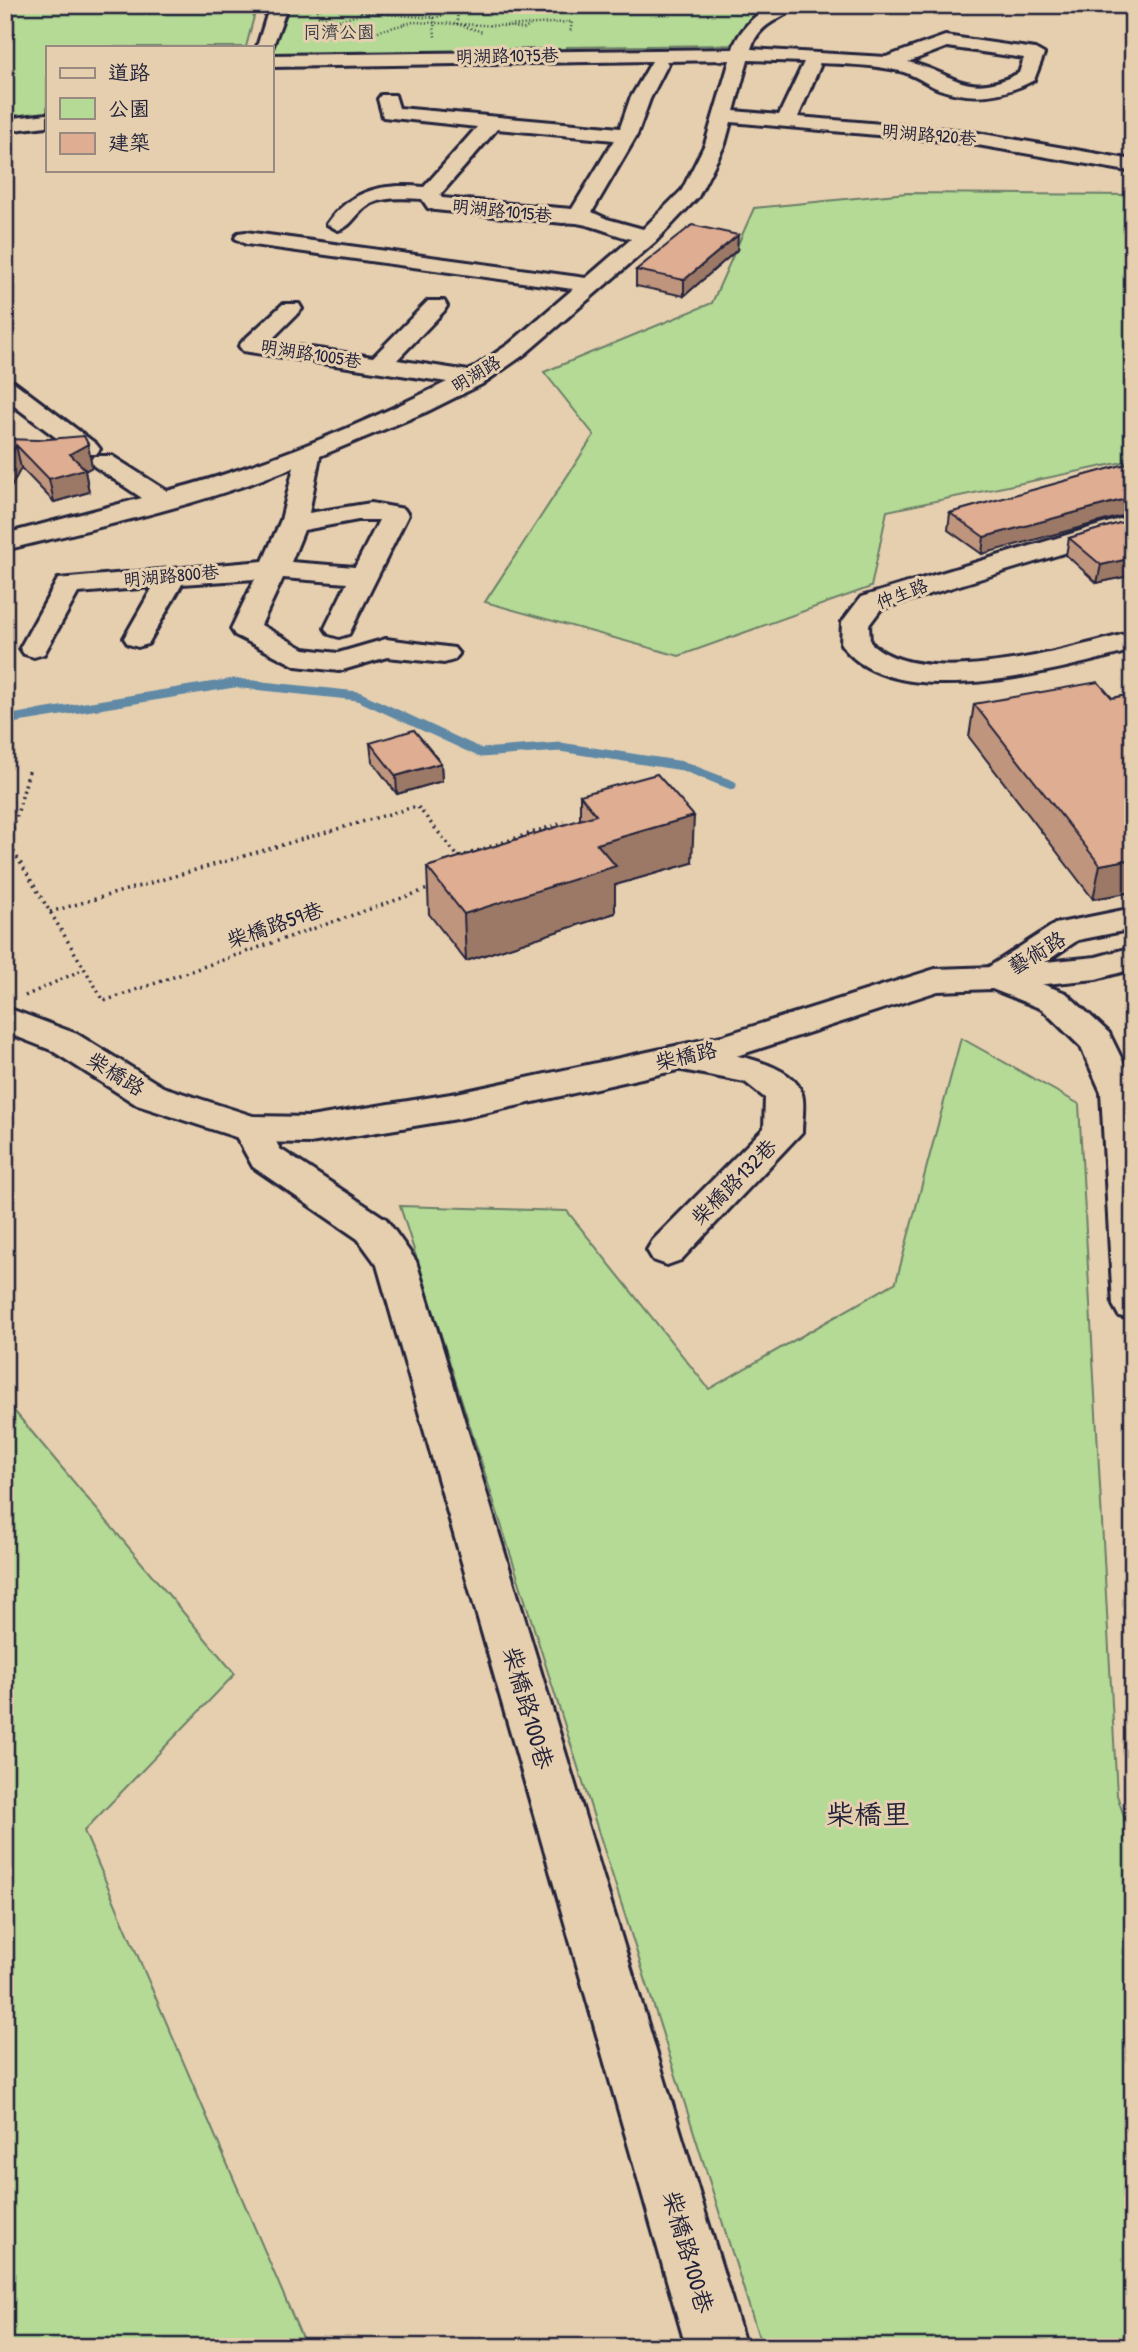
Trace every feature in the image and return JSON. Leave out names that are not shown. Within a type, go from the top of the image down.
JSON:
[{"type":"street","points":[[266,46],[279,5]]},
{"type":"street","name":"明湖路","points":[[5,542],[166,502],[237,481],[417,407],[473,379],[517,349],[647,237],[691,193],[715,144],[745,38],[770,13],[789,5]]},
{"type":"street","points":[[1118,5],[1133,9]]},
{"type":"street","name":"明湖路1075巷","points":[[273,61],[814,55],[908,67],[946,85],[1002,89],[1027,76],[1035,54],[945,41],[888,63]]},
{"type":"street","name":"明湖路1015巷","points":[[571,215],[627,135],[640,99],[659,64]]},
{"type":"street","points":[[785,123],[809,70],[923,86],[941,93],[959,120]]},
{"type":"street","points":[[388,99],[390,113],[627,135]]},
{"type":"street","name":"明湖路920巷","points":[[724,116],[785,123],[959,120],[1133,166]]},
{"type":"street","points":[[5,125],[46,120]]},
{"type":"street","name":"明湖路1015巷","points":[[429,194],[493,121]]},
{"type":"street","name":"明湖路1015巷","points":[[338,224],[360,200],[400,191],[429,194]]},
{"type":"street","name":"明湖路1015巷","points":[[429,194],[435,204],[571,215],[647,237]]},
{"type":"street","points":[[571,215],[622,258]]},
{"type":"street","points":[[246,238],[591,285]]},
{"type":"street","name":"明湖路1005巷","points":[[379,365],[436,306]]},
{"type":"street","name":"明湖路1005巷","points":[[290,309],[251,346],[473,379]]},
{"type":"street","points":[[5,387],[81,454],[166,502]]},
{"type":"street","points":[[307,451],[307,482],[294,524],[245,629],[265,637],[296,657],[339,662],[386,648],[444,654]]},
{"type":"street","points":[[294,524],[380,510],[395,515],[339,628]]},
{"type":"street","name":"仲生路","points":[[1133,523],[871,603],[856,622],[853,637],[859,651],[880,663],[915,671],[962,674],[1025,668],[1133,640]]},
{"type":"street","name":"明湖路800巷","points":[[34,648],[68,586],[173,579],[228,570],[273,569],[364,576]]},
{"type":"street","points":[[138,638],[173,579]]},
{"type":"street","name":"藝術路","points":[[996,978],[1067,932],[1133,918]]},
{"type":"street","name":"藝術路","points":[[996,978],[1096,968],[1133,958]]},
{"type":"street","name":"柴橋路","points":[[11,1009],[150,1096],[251,1129],[310,1130],[457,1107],[727,1047],[935,980],[996,978],[1054,1001],[1096,1041],[1119,1092],[1133,1305]]},
{"type":"street","name":"柴橋路132巷","points":[[667,1250],[783,1132],[784,1094],[756,1072],[679,1058]]},
{"type":"street","name":"柴橋路100巷","points":[[251,1129],[266,1158],[372,1229],[396,1261],[716,2347]]},
{"type":"path","points":[[327,5],[317,11],[317,16],[340,20]]},
{"type":"path","points":[[358,5],[361,12]]},
{"type":"path","points":[[402,5],[403,14]]},
{"type":"path","points":[[430,5],[428,14],[434,20],[435,42]]},
{"type":"path","points":[[434,20],[443,15],[444,5]]},
{"type":"path","points":[[329,45],[331,28],[340,20],[361,12],[403,14],[457,24],[458,5]]},
{"type":"path","points":[[505,26],[524,29],[530,26]]},
{"type":"path","name":"柴橋路59巷","points":[[29,771],[9,844],[104,1001],[433,887]]},
{"type":"path","points":[[50,912],[417,807],[465,865]]},
{"type":"path","points":[[459,857],[564,822]]},
{"type":"path","points":[[11,1009],[85,968]]},
{"type":"green space","points":[[5,5],[257,5],[246,46],[46,46],[46,113],[5,121]]},
{"type":"green space","name":"同濟公園","points":[[279,5],[772,5],[730,45],[567,47],[567,54],[273,61],[273,46],[267,46]]},
{"type":"green space","points":[[907,193],[1133,195],[1133,460],[887,511],[871,587],[679,656],[485,602],[594,435],[544,372],[712,303],[754,208]]},
{"type":"green space","points":[[961,1038],[1079,1104],[1117,1795],[1133,1844],[1133,2347],[762,2347],[400,1206],[567,1211],[709,1389],[896,1282]]},
{"type":"green space","points":[[5,1400],[235,1674],[84,1831],[306,2347],[5,2347]]},
{"type":"building","points":[[692,225],[738,235],[684,280],[636,270]]},
{"type":"building","points":[[84,436],[88,444],[70,454],[85,469],[49,479],[16,445],[5,466],[5,439],[37,440]]},
{"type":"building","points":[[1133,462],[1133,497],[984,537],[950,513]]},
{"type":"building","points":[[1133,519],[1133,558],[1101,565],[1069,538]]},
{"type":"building","points":[[1098,682],[1112,698],[1133,694],[1133,859],[1100,865],[974,704]]},
{"type":"building","points":[[414,730],[441,763],[396,776],[370,743]]},
{"type":"building","points":[[657,774],[694,816],[597,844],[616,866],[464,914],[427,867],[596,815],[580,795]]},
{"type":"waterway","points":[[5,720],[234,683],[358,696],[481,753],[560,747],[683,766],[732,785]]},
{"type":"district","name":"柴橋里","points":[[868,1814]]}]
